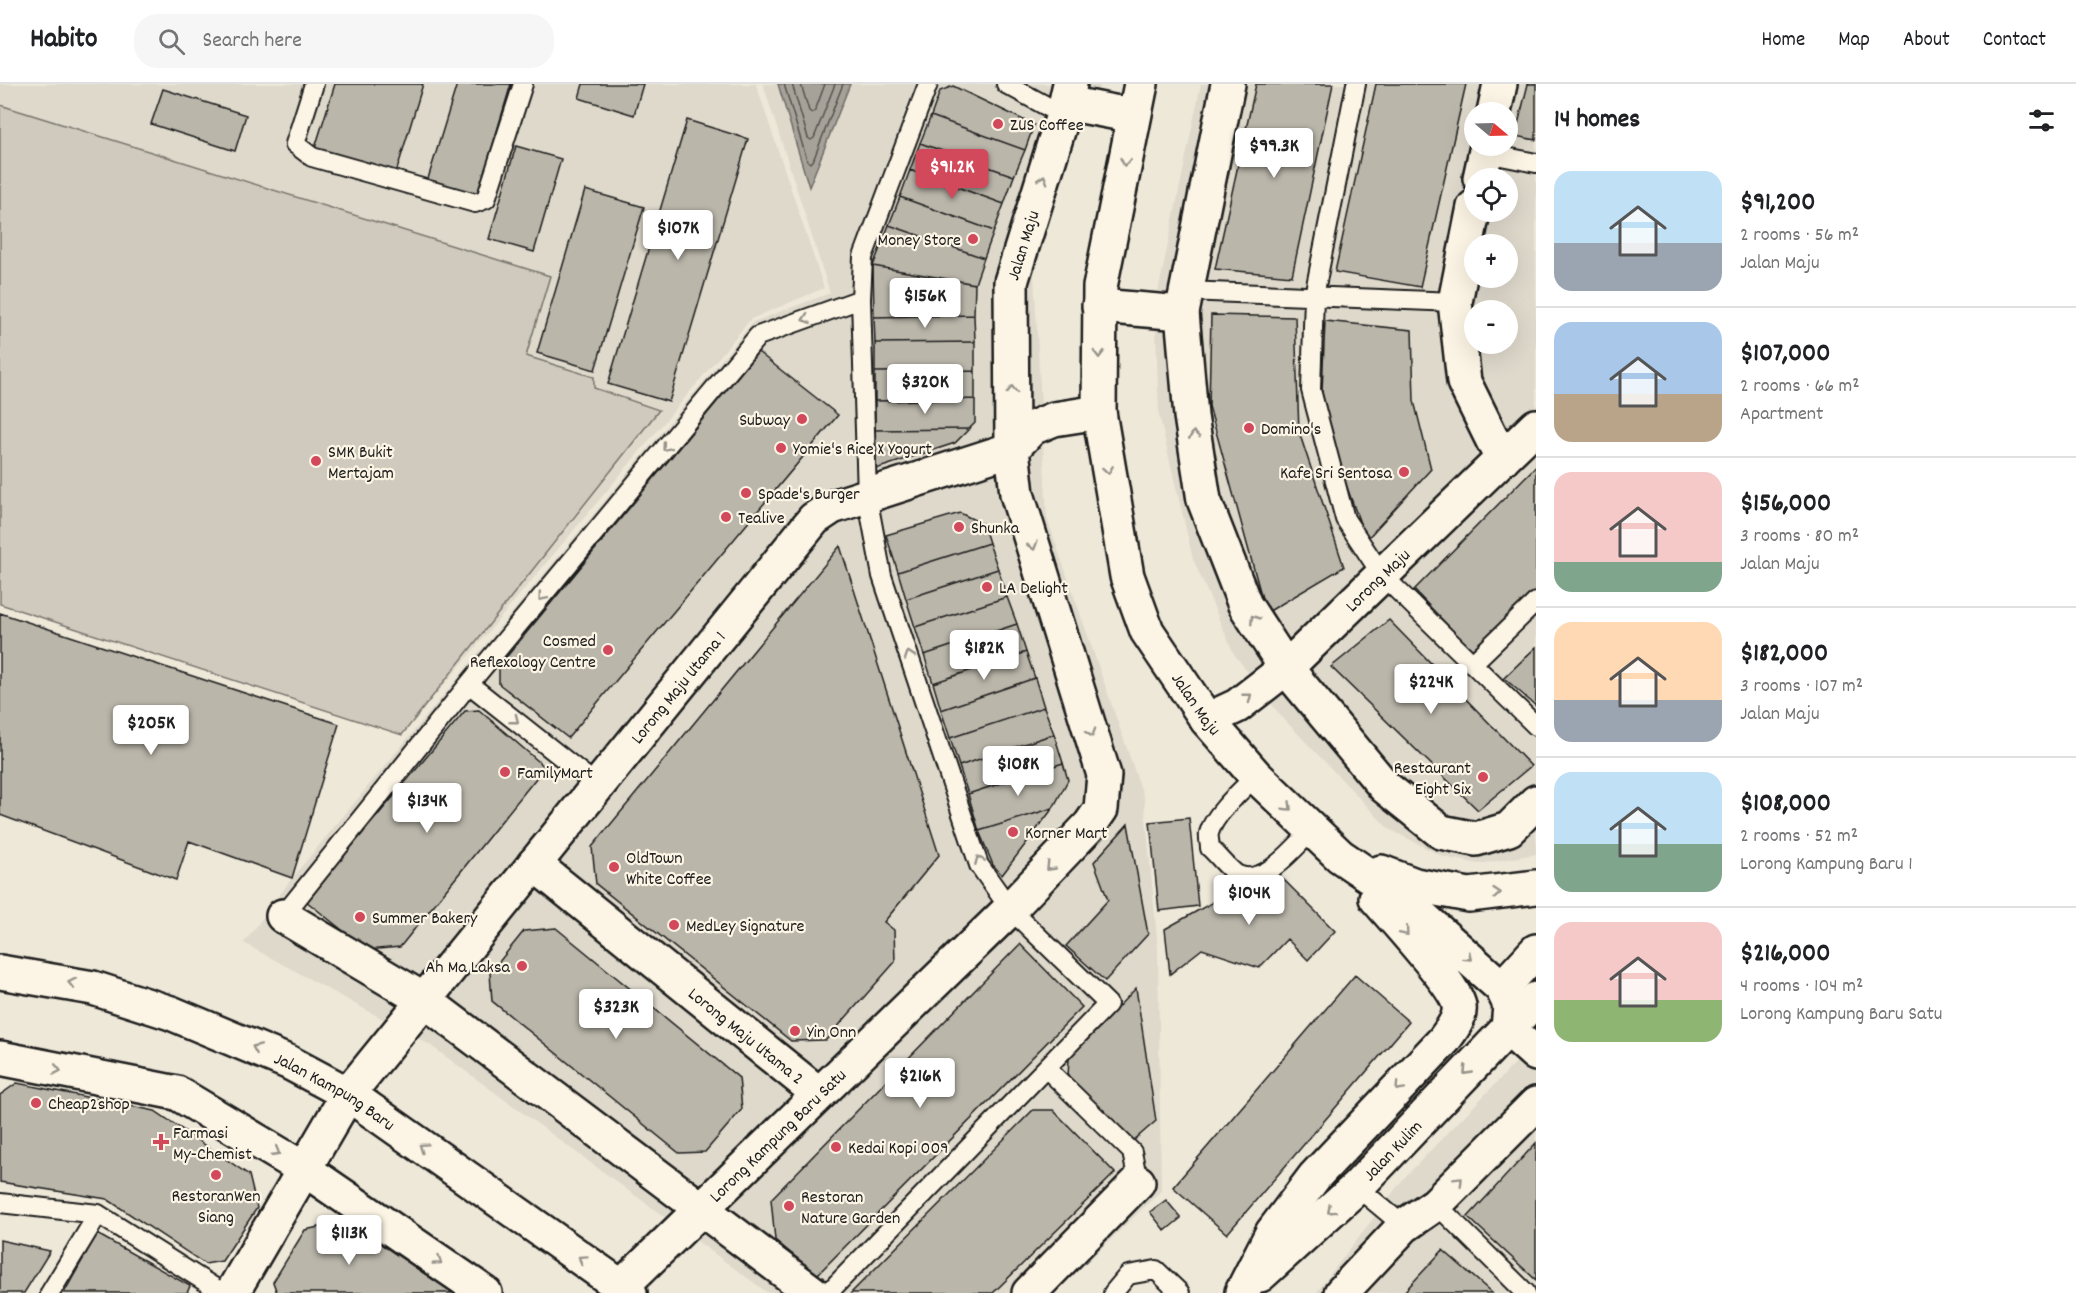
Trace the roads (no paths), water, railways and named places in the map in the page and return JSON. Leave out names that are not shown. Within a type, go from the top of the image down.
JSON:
[{"type":"street","name":"Jalan Maju","points":[[1141,84],[1100,287],[1099,412],[1127,576],[1147,631],[1207,720],[1256,776],[1340,856],[1399,896],[1502,988]]},
{"type":"street","points":[[1228,84],[1184,302],[1191,416],[1204,500],[1245,604],[1286,668],[1385,787],[1441,832],[1476,839],[1509,830],[1536,802]]},
{"type":"street","points":[[1496,102],[1500,84]]},
{"type":"street","points":[[1066,101],[1134,116]]},
{"type":"street","name":"Jalan Maju","points":[[1066,101],[1011,282],[1012,449],[1017,494],[1104,775],[1101,809],[1090,825]]},
{"type":"street","points":[[1471,222],[1455,302],[1464,382],[1502,459]]},
{"type":"street","points":[[1099,306],[1184,302]]},
{"type":"street","name":"Lorong Maju Utama 1","points":[[232,1293],[348,1094],[814,519],[832,507],[1012,449],[1032,428],[1054,419],[1099,412]]},
{"type":"street","name":"Lorong Maju","points":[[1207,720],[1237,706],[1286,668],[1536,426]]},
{"type":"street","name":"Lorong Kampung Baru Satu","points":[[627,1291],[702,1208],[1010,909],[1090,825]]},
{"type":"street","points":[[1340,856],[1415,885],[1469,895],[1536,887]]},
{"type":"street","points":[[1242,1292],[1272,1233],[1315,1176],[1444,1040],[1456,1024],[1459,1006],[1451,990],[1424,954],[1340,856]]},
{"type":"street","name":"Lorong Maju Utama 2","points":[[534,864],[819,1095]]},
{"type":"street","points":[[283,916],[424,1000],[813,1293]]},
{"type":"street","points":[[1536,951],[1502,988],[1510,1005],[1508,1029],[1536,1054]]},
{"type":"street","name":"Jalan Kampung Baru","points":[[0,972],[93,988],[171,1013],[288,1062],[348,1094],[627,1291]]},
{"type":"street","name":"Jalan Kulim","points":[[1242,1292],[1357,1187],[1536,999]]},
{"type":"street","points":[[0,1058],[177,1093],[304,1169],[485,1293]]},
{"type":"street","points":[[1341,1293],[1404,1226],[1436,1204],[1536,1104]]},
{"type":"street","points":[[1029,1293],[1138,1182]]},
{"type":"lane","points":[[314,84],[295,144],[312,157],[475,203],[486,199],[523,84]]},
{"type":"lane","points":[[828,1293],[1108,1004],[1010,909],[979,864],[882,576],[867,496],[861,299],[863,257],[928,84]]},
{"type":"lane","points":[[1006,84],[1066,101]]},
{"type":"lane","points":[[1356,84],[1314,296],[1311,390],[1345,519],[1382,575],[1536,726]]},
{"type":"lane","points":[[1484,159],[1536,163]]},
{"type":"lane","points":[[1184,302],[1314,296],[1455,302]]},
{"type":"lane","points":[[283,916],[469,684],[758,336],[861,299]]},
{"type":"lane","points":[[1472,664],[1536,602]]},
{"type":"lane","points":[[469,684],[598,786]]},
{"type":"lane","points":[[1256,776],[1225,807],[1209,833],[1210,848],[1238,875],[1257,876],[1274,867],[1312,830]]},
{"type":"lane","points":[[1046,1068],[1132,1152],[1138,1182]]},
{"type":"lane","points":[[1357,1187],[1404,1226]]},
{"type":"lane","points":[[0,1203],[98,1214],[223,1293]]},
{"type":"lane","points":[[1436,1204],[1526,1293]]},
{"type":"lane","points":[[50,1293],[98,1214]]},
{"type":"lane","points":[[1113,1293],[1128,1275],[1156,1269],[1180,1293]]},
{"type":"water","points":[[778,84],[850,84],[809,187]]},
{"type":"place","name":"ZUS Coffee","points":[[998,124]]},
{"type":"place","name":"Money Store","points":[[973,239]]},
{"type":"place","name":"Subway","points":[[802,419]]},
{"type":"place","name":"Domino's","points":[[1249,428]]},
{"type":"place","name":"Yomie's Rice X Yogurt","points":[[781,448]]},
{"type":"place","name":"SMK Bukit Mertajam","points":[[316,461]]},
{"type":"place","name":"Kafe Sri Sentosa","points":[[1404,472]]},
{"type":"place","name":"Spade's Burger","points":[[746,493]]},
{"type":"place","name":"Tealive","points":[[726,517]]},
{"type":"place","name":"Shunka","points":[[959,527]]},
{"type":"place","name":"LA Delight","points":[[987,587]]},
{"type":"place","name":"Cosmed Reflexology Centre","points":[[608,650]]},
{"type":"place","name":"FamilyMart","points":[[505,772]]},
{"type":"place","name":"Restaurant Eight Six","points":[[1483,777]]},
{"type":"place","name":"Korner Mart","points":[[1013,832]]},
{"type":"place","name":"OldTown White Coffee","points":[[614,867]]},
{"type":"place","name":"Summer Bakery","points":[[360,917]]},
{"type":"place","name":"MedLey Signature","points":[[674,925]]},
{"type":"place","name":"Ah Ma Laksa","points":[[522,966]]},
{"type":"place","name":"Yin Onn","points":[[795,1031]]},
{"type":"place","name":"Cheap2shop","points":[[36,1103]]},
{"type":"place","name":"Farmasi My-Chemist","points":[[161,1142]]},
{"type":"place","name":"Kedai Kopi 009","points":[[836,1147]]},
{"type":"place","name":"RestoranWen Siang","points":[[216,1175]]},
{"type":"place","name":"Restoran Nature Garden","points":[[789,1206]]}]
